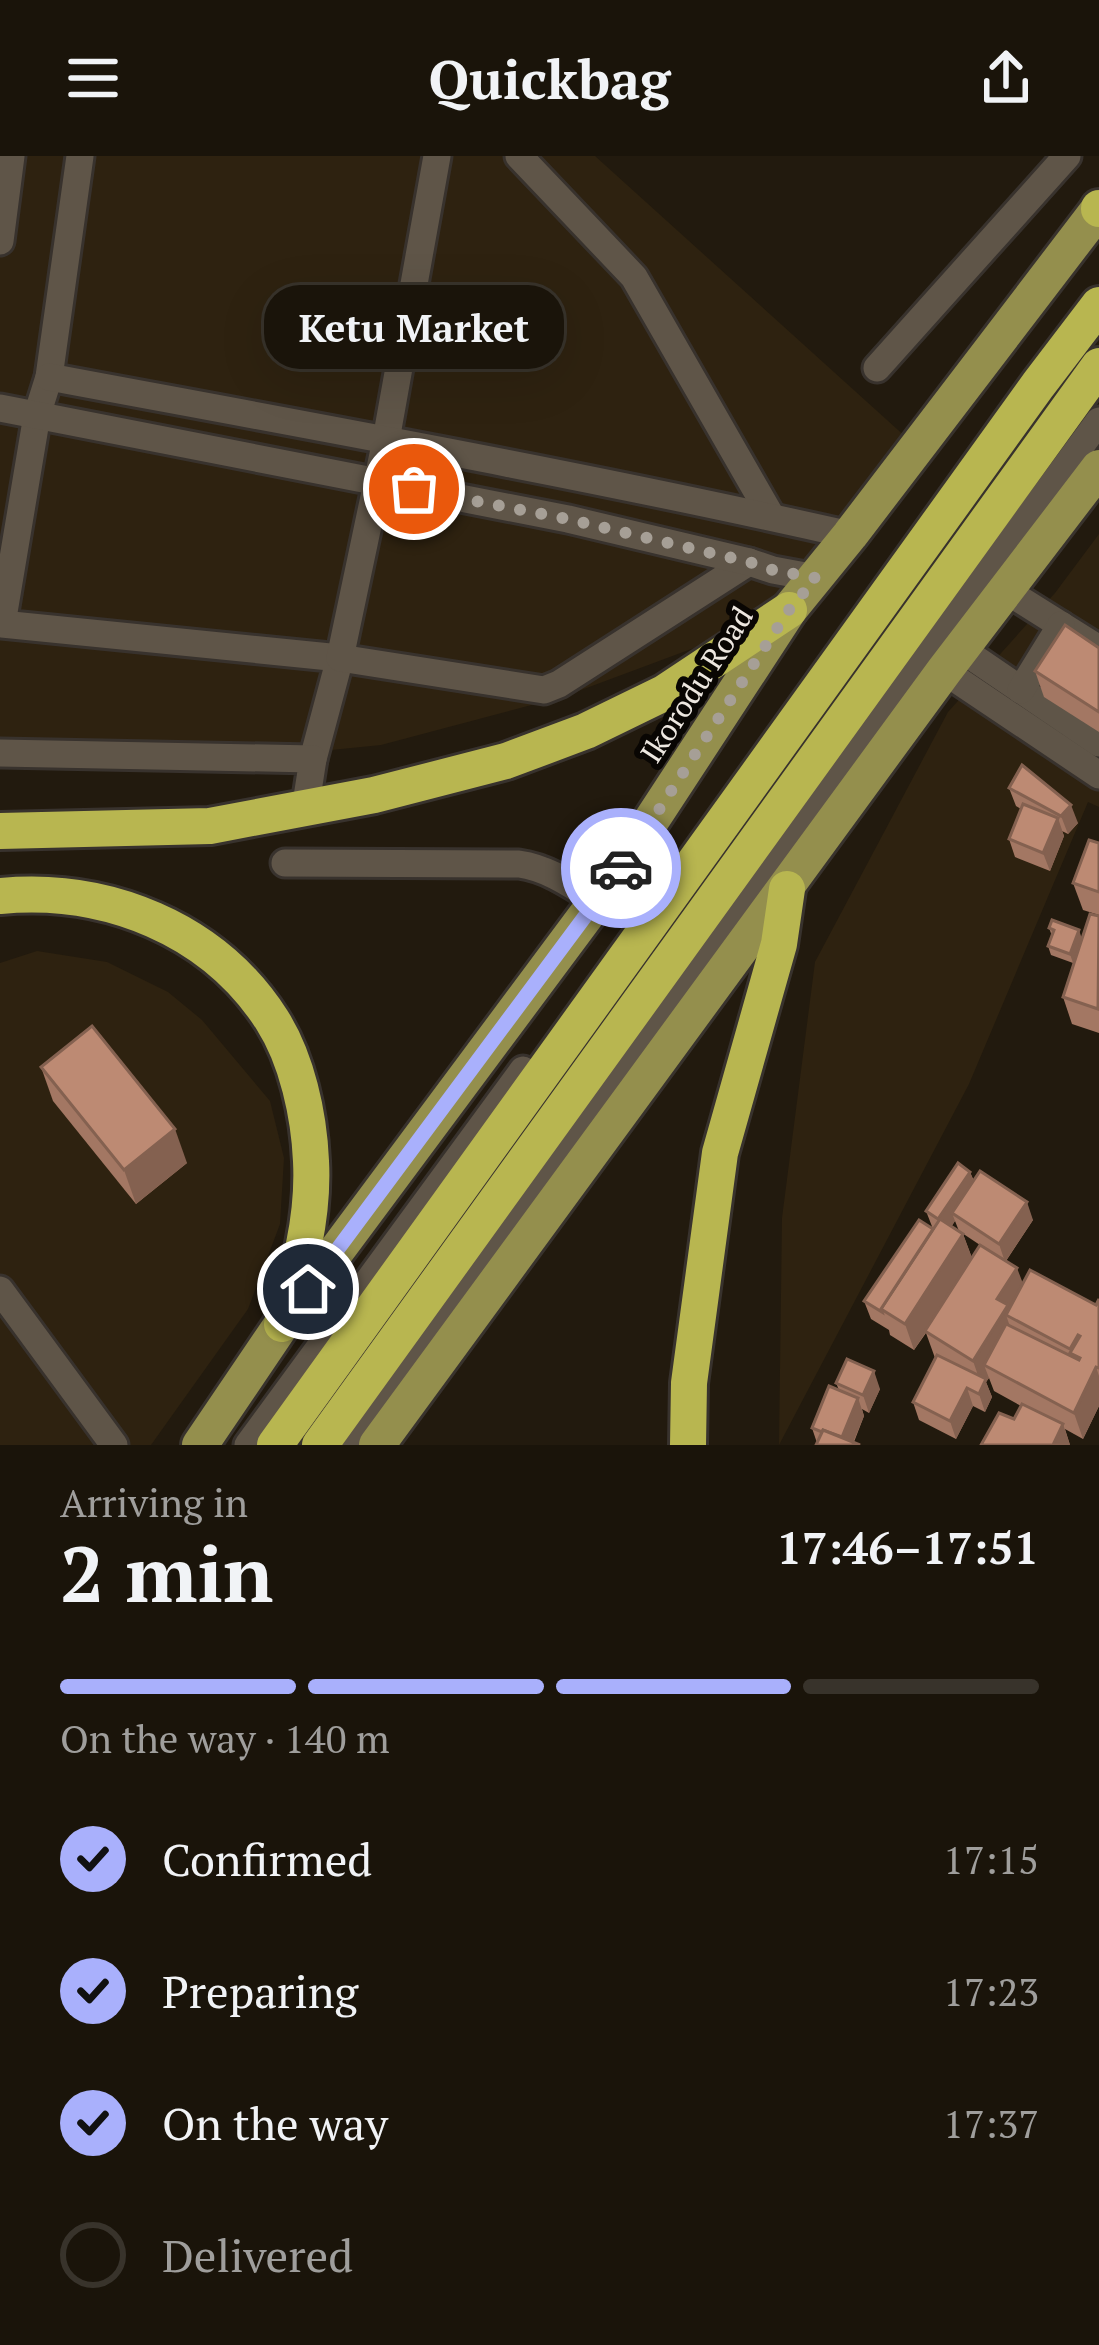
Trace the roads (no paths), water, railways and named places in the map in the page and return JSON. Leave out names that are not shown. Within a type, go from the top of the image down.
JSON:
[{"type":"highway","points":[[275,1445],[1099,305]]},
{"type":"highway","points":[[320,1445],[1099,365]]},
{"type":"highway","points":[[0,830],[210,826],[374,795],[506,761],[586,731],[664,693],[789,610]]},
{"type":"highway","points":[[688,1445],[689,1383],[720,1153],[779,944],[787,889]]},
{"type":"highway","points":[[0,896],[87,897],[144,916],[196,941],[241,981],[273,1021],[292,1064],[311,1162],[302,1264],[282,1324]]},
{"type":"main road","name":"Ikorodu Road","points":[[200,1445],[282,1324],[598,901],[789,610],[1099,208]]},
{"type":"main road","points":[[377,1445],[952,660],[1099,468]]},
{"type":"street","points":[[0,241],[11,156]]},
{"type":"street","points":[[80,156],[50,376],[37,415],[2,624],[340,658],[544,690],[749,562]]},
{"type":"street","points":[[305,810],[386,440],[437,156]]},
{"type":"street","points":[[519,156],[634,278],[771,516]]},
{"type":"street","points":[[877,368],[1067,156]]},
{"type":"street","points":[[248,1445],[1099,289]]},
{"type":"street","points":[[50,376],[850,535]]},
{"type":"street","points":[[0,408],[568,519],[816,578]]},
{"type":"street","points":[[350,1445],[1099,421]]},
{"type":"street","points":[[1005,590],[1099,649]]},
{"type":"street","points":[[1021,690],[1060,625]]},
{"type":"street","points":[[952,660],[1021,690],[1099,743]]},
{"type":"street","points":[[952,660],[1099,775]]},
{"type":"street","points":[[0,753],[313,759]]},
{"type":"street","points":[[285,863],[519,864],[555,875],[598,901]]},
{"type":"street","points":[[0,1290],[114,1445]]},
{"type":"place","name":"Ketu Market","points":[[414,489]]}]
